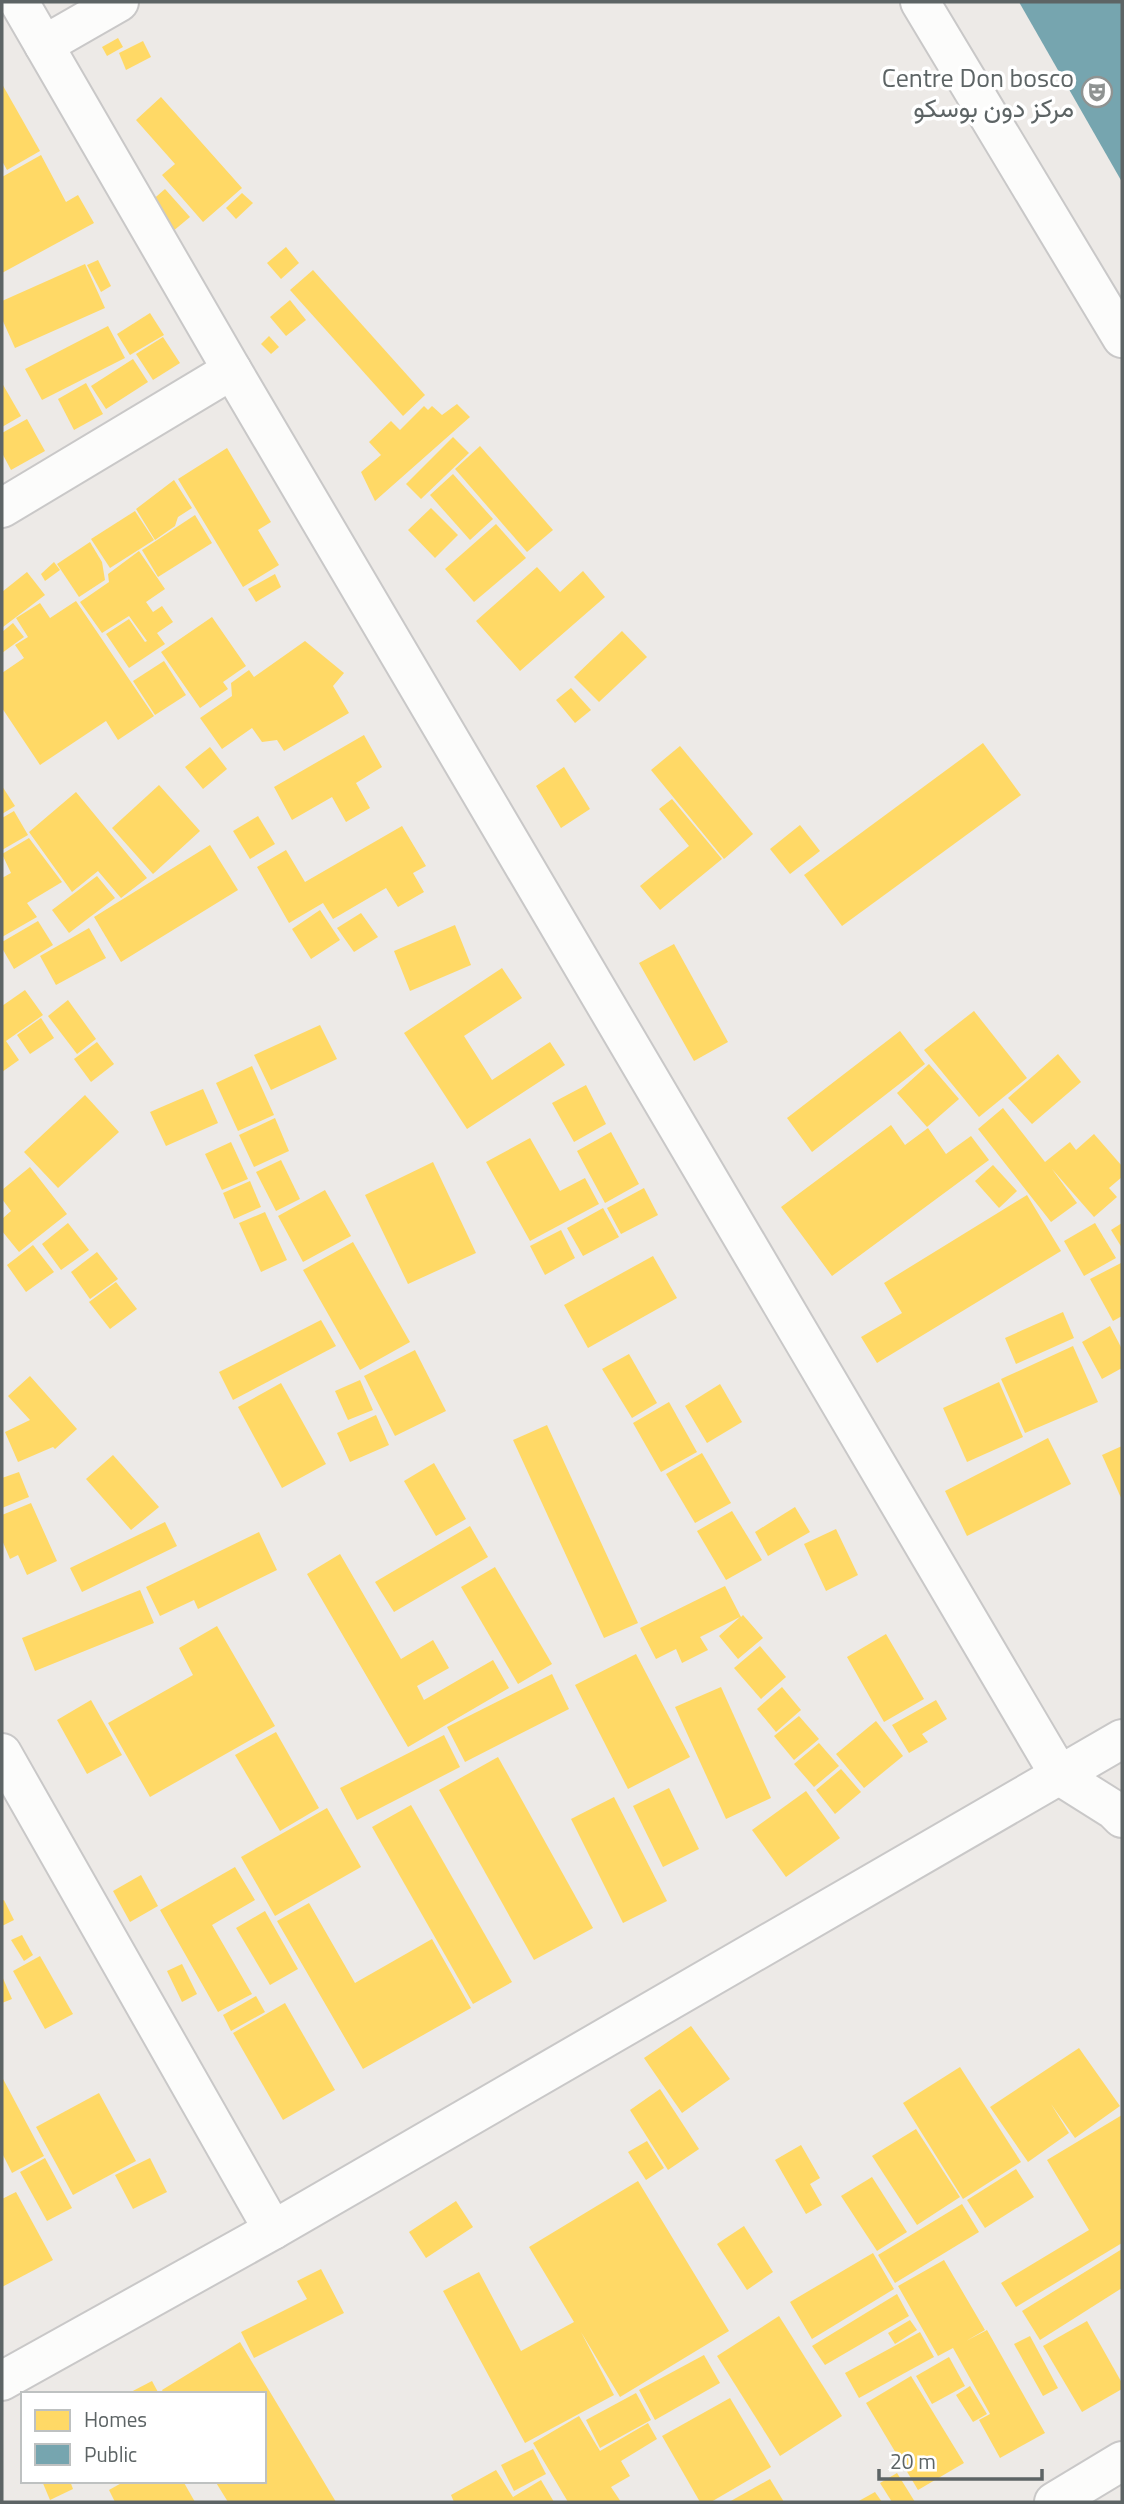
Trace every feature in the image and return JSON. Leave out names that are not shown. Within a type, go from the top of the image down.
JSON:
[{"type":"street","points":[[19,2],[232,370],[1060,1776],[1114,1810],[1122,1818]]},
{"type":"street","points":[[44,45],[119,2]]},
{"type":"street","points":[[920,2],[1122,338]]},
{"type":"street","points":[[2,508],[232,370]]},
{"type":"street","points":[[2,2381],[273,2230],[1122,1739]]},
{"type":"street","points":[[2,1754],[273,2230]]},
{"type":"street","points":[[1054,2502],[1122,2461]]},
{"type":"building: Homes","points":[[118,38],[123,47],[107,56],[102,47]]},
{"type":"building: Homes","points":[[143,41],[151,57],[126,70],[119,53]]},
{"type":"building: Homes","points":[[2,84],[40,151],[7,170],[2,161]]},
{"type":"building: Homes","points":[[161,97],[242,188],[203,222],[162,175],[175,164],[136,120]]},
{"type":"building: Homes","points":[[41,155],[66,202],[78,195],[94,223],[2,273],[2,177]]},
{"type":"building: Homes","points":[[165,189],[190,217],[166,237],[142,209]]},
{"type":"building: Homes","points":[[242,193],[253,203],[236,219],[226,208]]},
{"type":"building: Homes","points":[[286,247],[299,263],[281,279],[267,263]]},
{"type":"building: Homes","points":[[98,260],[111,286],[101,292],[87,265]]},
{"type":"building: Homes","points":[[85,264],[105,308],[15,348],[2,319],[2,301]]},
{"type":"building: Homes","points":[[313,270],[425,395],[403,416],[290,290]]},
{"type":"building: Homes","points":[[290,300],[306,320],[286,336],[270,317]]},
{"type":"building: Homes","points":[[150,313],[164,335],[130,355],[117,334]]},
{"type":"building: Homes","points":[[108,326],[125,358],[42,400],[25,369]]},
{"type":"building: Homes","points":[[269,336],[279,347],[271,354],[261,344]]},
{"type":"building: Homes","points":[[163,337],[180,363],[153,380],[136,354]]},
{"type":"building: Homes","points":[[133,359],[148,382],[106,409],[91,386]]},
{"type":"building: Homes","points":[[2,383],[21,416],[2,427]]},
{"type":"building: Homes","points":[[86,383],[103,414],[74,430],[58,399]]},
{"type":"building: Homes","points":[[457,404],[470,417],[375,501],[361,472],[381,455],[369,442],[391,421],[400,430],[424,406],[428,410],[432,406],[442,415]]},
{"type":"building: Homes","points":[[27,419],[45,451],[11,470],[2,453],[2,433]]},
{"type":"building: Homes","points":[[453,437],[469,453],[421,499],[406,484]]},
{"type":"building: Homes","points":[[480,446],[553,530],[527,552],[455,469]]},
{"type":"building: Homes","points":[[227,448],[271,522],[258,530],[279,565],[243,587],[178,479]]},
{"type":"building: Homes","points":[[453,474],[493,519],[470,540],[430,495]]},
{"type":"building: Homes","points":[[174,480],[192,508],[178,517],[175,526],[155,540],[136,509]]},
{"type":"building: Homes","points":[[431,508],[458,535],[435,558],[408,530]]},
{"type":"building: Homes","points":[[135,511],[154,540],[110,568],[91,539]]},
{"type":"building: Homes","points":[[195,515],[212,543],[158,577],[142,550]]},
{"type":"building: Homes","points":[[496,524],[526,558],[474,602],[445,569]]},
{"type":"building: Homes","points":[[90,542],[102,562],[105,580],[79,597],[57,564]]},
{"type":"building: Homes","points":[[139,551],[165,589],[146,602],[153,612],[162,606],[173,622],[157,633],[165,644],[129,668],[106,634],[129,619],[145,642],[147,641],[129,616],[102,633],[80,602],[109,582],[108,574]]},
{"type":"building: Homes","points":[[54,562],[60,570],[45,581],[41,574]]},
{"type":"building: Homes","points":[[537,567],[560,592],[583,571],[605,597],[520,671],[476,621]]},
{"type":"building: Homes","points":[[27,572],[45,595],[3,627],[2,592]]},
{"type":"building: Homes","points":[[275,574],[281,587],[256,602],[248,589]]},
{"type":"building: Homes","points":[[76,601],[154,716],[118,740],[106,721],[40,765],[2,708],[2,673],[24,658],[15,645],[28,637],[16,618],[40,603],[50,618]]},
{"type":"building: Homes","points":[[212,617],[246,666],[223,682],[228,689],[200,708],[161,652]]},
{"type":"building: Homes","points":[[13,623],[24,637],[2,653],[2,632]]},
{"type":"building: Homes","points":[[622,631],[647,657],[599,702],[574,677]]},
{"type":"building: Homes","points":[[305,641],[344,673],[333,686],[349,713],[284,751],[277,740],[262,742],[252,728],[222,749],[200,718],[232,696],[231,683],[249,670],[254,677]]},
{"type":"building: Homes","points":[[164,661],[186,695],[155,715],[133,681]]},
{"type":"building: Homes","points":[[571,688],[591,710],[575,723],[556,700]]},
{"type":"building: Homes","points":[[364,735],[382,767],[356,783],[370,808],[346,822],[332,797],[292,820],[274,787]]},
{"type":"building: Homes","points":[[983,743],[1021,795],[842,926],[804,875]]},
{"type":"building: Homes","points":[[680,746],[753,834],[724,859],[651,770]]},
{"type":"building: Homes","points":[[210,747],[227,769],[203,789],[185,767]]},
{"type":"building: Homes","points":[[564,767],[590,809],[561,828],[536,786]]},
{"type":"building: Homes","points":[[159,785],[200,831],[153,874],[112,828]]},
{"type":"building: Homes","points":[[2,786],[15,806],[2,814]]},
{"type":"building: Homes","points":[[76,792],[147,878],[121,898],[98,871],[72,892],[29,832]]},
{"type":"building: Homes","points":[[672,799],[722,859],[660,910],[640,886],[689,846],[659,809]]},
{"type":"building: Homes","points":[[14,811],[28,835],[2,850],[2,818]]},
{"type":"building: Homes","points":[[258,816],[275,844],[250,859],[233,831]]},
{"type":"building: Homes","points":[[800,825],[820,851],[790,874],[770,849]]},
{"type":"building: Homes","points":[[402,826],[426,866],[413,873],[424,892],[398,907],[386,888],[333,919],[323,903],[289,923],[257,867],[286,850],[305,882]]},
{"type":"building: Homes","points":[[29,838],[62,882],[27,903],[37,917],[2,937],[2,878],[11,873],[2,854]]},
{"type":"building: Homes","points":[[210,845],[238,890],[121,962],[94,917]]},
{"type":"building: Homes","points":[[97,876],[115,898],[69,933],[52,910]]},
{"type":"building: Homes","points":[[320,910],[340,940],[311,959],[292,929]]},
{"type":"building: Homes","points":[[361,913],[378,937],[354,952],[337,928]]},
{"type":"building: Homes","points":[[38,921],[53,945],[14,969],[2,948],[2,942]]},
{"type":"building: Homes","points":[[455,925],[471,965],[410,991],[394,951]]},
{"type":"building: Homes","points":[[89,928],[106,958],[56,985],[40,956]]},
{"type":"building: Homes","points":[[674,944],[728,1042],[694,1061],[639,963]]},
{"type":"building: Homes","points":[[502,968],[522,998],[464,1036],[492,1080],[550,1042],[565,1065],[467,1129],[404,1033]]},
{"type":"building: Homes","points":[[25,990],[43,1015],[6,1041],[19,1060],[2,1072],[2,1006]]},
{"type":"building: Homes","points":[[68,1000],[96,1039],[77,1054],[48,1016]]},
{"type":"building: Homes","points":[[974,1011],[1027,1078],[979,1117],[924,1050]]},
{"type":"building: Homes","points":[[41,1018],[54,1038],[30,1054],[17,1035]]},
{"type":"building: Homes","points":[[320,1025],[337,1059],[271,1090],[254,1055]]},
{"type":"building: Homes","points":[[900,1031],[925,1064],[812,1152],[787,1118]]},
{"type":"building: Homes","points":[[97,1042],[114,1064],[91,1082],[74,1059]]},
{"type":"building: Homes","points":[[1058,1054],[1081,1082],[1032,1124],[1008,1098]]},
{"type":"building: Homes","points":[[929,1064],[959,1099],[927,1127],[897,1093]]},
{"type":"building: Homes","points":[[252,1066],[274,1115],[238,1131],[216,1083]]},
{"type":"building: Homes","points":[[586,1085],[606,1124],[574,1142],[552,1103]]},
{"type":"building: Homes","points":[[203,1089],[218,1123],[166,1146],[150,1112]]},
{"type":"building: Homes","points":[[85,1095],[119,1132],[58,1188],[24,1152]]},
{"type":"building: Homes","points":[[1003,1108],[1045,1162],[1070,1142],[1076,1150],[1094,1134],[1122,1166],[1122,1177],[1109,1188],[1117,1197],[1094,1217],[1052,1169],[1077,1203],[1051,1222],[978,1129]]},
{"type":"building: Homes","points":[[275,1118],[289,1151],[254,1167],[239,1135]]},
{"type":"building: Homes","points":[[891,1125],[905,1145],[928,1128],[946,1154],[971,1136],[989,1160],[832,1276],[781,1207]]},
{"type":"building: Homes","points":[[611,1132],[639,1184],[605,1203],[577,1151]]},
{"type":"building: Homes","points":[[530,1138],[560,1191],[585,1178],[599,1204],[530,1241],[486,1162]]},
{"type":"building: Homes","points":[[231,1142],[248,1179],[222,1190],[205,1154]]},
{"type":"building: Homes","points":[[281,1160],[300,1199],[276,1211],[256,1172]]},
{"type":"building: Homes","points":[[433,1162],[476,1253],[408,1284],[365,1195]]},
{"type":"building: Homes","points":[[993,1165],[1017,1191],[999,1208],[975,1181]]},
{"type":"building: Homes","points":[[30,1167],[67,1214],[19,1252],[2,1231],[2,1219],[11,1211],[2,1199],[2,1190]]},
{"type":"building: Homes","points":[[250,1181],[261,1207],[234,1219],[223,1193]]},
{"type":"building: Homes","points":[[644,1188],[658,1215],[621,1234],[607,1208]]},
{"type":"building: Homes","points":[[325,1190],[351,1236],[303,1262],[278,1216]]},
{"type":"building: Homes","points":[[1027,1195],[1061,1251],[877,1363],[861,1337],[902,1313],[884,1283]]},
{"type":"building: Homes","points":[[603,1208],[619,1237],[583,1256],[567,1228]]},
{"type":"building: Homes","points":[[265,1212],[287,1260],[261,1272],[239,1223]]},
{"type":"building: Homes","points":[[68,1223],[89,1250],[61,1270],[42,1244]]},
{"type":"building: Homes","points":[[1095,1223],[1116,1258],[1084,1276],[1064,1241]]},
{"type":"building: Homes","points":[[1122,1223],[1122,1248],[1111,1230]]},
{"type":"building: Homes","points":[[561,1230],[575,1258],[545,1275],[530,1246]]},
{"type":"building: Homes","points":[[353,1242],[410,1342],[360,1370],[303,1270]]},
{"type":"building: Homes","points":[[33,1245],[54,1272],[26,1292],[7,1265]]},
{"type":"building: Homes","points":[[97,1252],[118,1279],[90,1299],[71,1272]]},
{"type":"building: Homes","points":[[653,1256],[677,1298],[588,1348],[564,1305]]},
{"type":"building: Homes","points":[[1121,1263],[1122,1316],[1113,1321],[1090,1279]]},
{"type":"building: Homes","points":[[116,1282],[137,1309],[110,1329],[89,1302]]},
{"type":"building: Homes","points":[[1063,1312],[1074,1338],[1016,1364],[1005,1338]]},
{"type":"building: Homes","points":[[321,1320],[336,1346],[233,1400],[219,1372]]},
{"type":"building: Homes","points":[[1110,1326],[1122,1349],[1122,1368],[1102,1379],[1082,1342]]},
{"type":"building: Homes","points":[[1073,1346],[1098,1402],[1025,1433],[1001,1379]]},
{"type":"building: Homes","points":[[415,1350],[446,1411],[395,1436],[364,1376]]},
{"type":"building: Homes","points":[[629,1354],[657,1403],[632,1418],[602,1369]]},
{"type":"building: Homes","points":[[30,1376],[77,1429],[55,1449],[53,1447],[18,1462],[5,1432],[30,1420],[8,1396]]},
{"type":"building: Homes","points":[[360,1380],[373,1410],[348,1420],[335,1391]]},
{"type":"building: Homes","points":[[999,1382],[1023,1437],[967,1462],[943,1408]]},
{"type":"building: Homes","points":[[281,1383],[326,1464],[282,1488],[238,1407]]},
{"type":"building: Homes","points":[[720,1384],[742,1422],[707,1443],[685,1406]]},
{"type":"building: Homes","points":[[669,1402],[697,1452],[661,1472],[633,1423]]},
{"type":"building: Homes","points":[[376,1415],[389,1445],[350,1462],[337,1433]]},
{"type":"building: Homes","points":[[547,1425],[638,1623],[604,1638],[513,1440]]},
{"type":"building: Homes","points":[[1048,1438],[1071,1484],[967,1536],[945,1491]]},
{"type":"building: Homes","points":[[1122,1446],[1122,1500],[1102,1455]]},
{"type":"building: Homes","points":[[702,1453],[731,1503],[695,1523],[666,1474]]},
{"type":"building: Homes","points":[[113,1455],[159,1507],[131,1530],[86,1479]]},
{"type":"building: Homes","points":[[434,1463],[466,1519],[436,1536],[404,1481]]},
{"type":"building: Homes","points":[[19,1472],[29,1497],[2,1508],[2,1478]]},
{"type":"building: Homes","points":[[31,1503],[57,1561],[27,1575],[18,1555],[10,1559],[2,1540],[2,1515]]},
{"type":"building: Homes","points":[[795,1507],[810,1532],[768,1556],[755,1532]]},
{"type":"building: Homes","points":[[732,1511],[762,1560],[726,1580],[697,1531]]},
{"type":"building: Homes","points":[[165,1522],[177,1546],[82,1592],[70,1568]]},
{"type":"building: Homes","points":[[470,1526],[488,1557],[394,1612],[375,1582]]},
{"type":"building: Homes","points":[[836,1529],[858,1575],[826,1591],[804,1544]]},
{"type":"building: Homes","points":[[259,1532],[277,1570],[198,1609],[194,1600],[160,1616],[146,1587]]},
{"type":"building: Homes","points":[[340,1554],[401,1659],[433,1640],[449,1668],[417,1686],[424,1700],[493,1660],[509,1688],[408,1747],[307,1574]]},
{"type":"building: Homes","points":[[495,1567],[552,1664],[518,1684],[461,1587]]},
{"type":"building: Homes","points":[[725,1586],[741,1617],[743,1615],[763,1638],[738,1659],[719,1636],[740,1617],[700,1637],[708,1650],[682,1663],[676,1649],[656,1659],[640,1628]]},
{"type":"building: Homes","points":[[140,1590],[154,1623],[35,1671],[22,1638]]},
{"type":"building: Homes","points":[[217,1626],[275,1726],[150,1797],[108,1723],[193,1675],[179,1648]]},
{"type":"building: Homes","points":[[886,1634],[924,1699],[884,1722],[847,1657]]},
{"type":"building: Homes","points":[[760,1646],[786,1677],[761,1699],[734,1668]]},
{"type":"building: Homes","points":[[636,1654],[690,1757],[628,1789],[575,1685]]},
{"type":"building: Homes","points":[[552,1674],[569,1709],[465,1762],[447,1727]]},
{"type":"building: Homes","points":[[721,1687],[771,1798],[726,1819],[675,1707]]},
{"type":"building: Homes","points":[[782,1687],[801,1710],[776,1732],[757,1709]]},
{"type":"building: Homes","points":[[91,1700],[122,1755],[87,1774],[57,1720]]},
{"type":"building: Homes","points":[[936,1700],[947,1719],[922,1734],[928,1742],[909,1753],[892,1725]]},
{"type":"building: Homes","points":[[799,1716],[819,1739],[794,1760],[774,1736]]},
{"type":"building: Homes","points":[[876,1721],[903,1756],[864,1788],[836,1754]]},
{"type":"building: Homes","points":[[276,1732],[319,1808],[280,1831],[235,1755]]},
{"type":"building: Homes","points":[[444,1735],[460,1767],[357,1820],[340,1788]]},
{"type":"building: Homes","points":[[819,1743],[839,1766],[814,1787],[794,1764]]},
{"type":"building: Homes","points":[[498,1757],[593,1928],[534,1960],[439,1790]]},
{"type":"building: Homes","points":[[841,1769],[861,1792],[835,1814],[816,1790]]},
{"type":"building: Homes","points":[[669,1788],[699,1849],[663,1867],[633,1806]]},
{"type":"building: Homes","points":[[806,1791],[840,1838],[786,1877],[752,1830]]},
{"type":"building: Homes","points":[[614,1797],[667,1901],[623,1923],[571,1819]]},
{"type":"building: Homes","points":[[411,1805],[512,1982],[473,2004],[372,1827]]},
{"type":"building: Homes","points":[[327,1808],[361,1867],[275,1916],[241,1857]]},
{"type":"building: Homes","points":[[235,1867],[255,1900],[212,1925],[252,1994],[218,2012],[160,1910]]},
{"type":"building: Homes","points":[[141,1875],[158,1906],[130,1922],[113,1891]]},
{"type":"building: Homes","points":[[4,1900],[14,1920],[2,1926],[2,1901]]},
{"type":"building: Homes","points":[[309,1903],[355,1983],[432,1939],[471,2008],[363,2069],[277,1921]]},
{"type":"building: Homes","points":[[265,1911],[298,1969],[270,1985],[236,1928]]},
{"type":"building: Homes","points":[[22,1935],[33,1955],[24,1961],[11,1940]]},
{"type":"building: Homes","points":[[40,1956],[73,2014],[45,2029],[13,1971]]},
{"type":"building: Homes","points":[[182,1964],[197,1994],[182,2002],[167,1971]]},
{"type":"building: Homes","points":[[2,1976],[12,1999],[2,2003]]},
{"type":"building: Homes","points":[[256,1996],[265,2012],[231,2031],[223,2015]]},
{"type":"building: Homes","points":[[285,2003],[335,2090],[283,2120],[233,2033]]},
{"type":"building: Homes","points":[[691,2026],[730,2079],[682,2113],[644,2058]]},
{"type":"building: Homes","points":[[1079,2048],[1120,2106],[1075,2138],[1051,2104],[1069,2133],[1028,2162],[990,2107]]},
{"type":"building: Homes","points":[[960,2067],[1021,2162],[963,2199],[903,2103]]},
{"type":"building: Homes","points":[[2,2077],[44,2156],[12,2173],[2,2153]]},
{"type":"building: Homes","points":[[660,2089],[699,2149],[668,2170],[630,2110]]},
{"type":"building: Homes","points":[[99,2093],[136,2161],[73,2195],[36,2127]]},
{"type":"building: Homes","points":[[1122,2115],[1122,2243],[1016,2307],[1001,2283],[1089,2230],[1047,2160]]},
{"type":"building: Homes","points":[[916,2129],[960,2197],[917,2225],[872,2156]]},
{"type":"building: Homes","points":[[647,2141],[664,2168],[646,2180],[628,2152]]},
{"type":"building: Homes","points":[[801,2145],[820,2178],[810,2184],[822,2205],[806,2214],[775,2160]]},
{"type":"building: Homes","points":[[45,2158],[72,2208],[47,2221],[20,2172]]},
{"type":"building: Homes","points":[[150,2158],[167,2192],[133,2209],[115,2175]]},
{"type":"building: Homes","points":[[1016,2169],[1034,2197],[985,2228],[967,2200]]},
{"type":"building: Homes","points":[[872,2177],[907,2232],[877,2251],[841,2196]]},
{"type":"building: Homes","points":[[638,2181],[729,2331],[620,2397],[581,2332],[614,2395],[525,2443],[443,2291],[479,2272],[521,2351],[574,2322],[529,2247]]},
{"type":"building: Homes","points":[[16,2192],[53,2260],[2,2287],[2,2199]]},
{"type":"building: Homes","points":[[456,2201],[473,2227],[426,2258],[409,2232]]},
{"type":"building: Homes","points":[[962,2204],[979,2232],[895,2283],[878,2255]]},
{"type":"building: Homes","points":[[744,2226],[773,2272],[747,2290],[717,2244]]},
{"type":"building: Homes","points":[[1122,2249],[1122,2288],[1040,2340],[1022,2311]]},
{"type":"building: Homes","points":[[873,2253],[894,2289],[812,2339],[790,2302]]},
{"type":"building: Homes","points":[[944,2260],[985,2330],[966,2341],[987,2330],[1045,2433],[1000,2458],[979,2420],[990,2414],[953,2348],[938,2356],[898,2286]]},
{"type":"building: Homes","points":[[321,2269],[344,2313],[254,2358],[241,2332],[307,2299],[297,2281]]},
{"type":"building: Homes","points":[[897,2294],[909,2316],[825,2365],[812,2346]]},
{"type":"building: Homes","points":[[779,2316],[842,2416],[780,2456],[717,2356]]},
{"type":"building: Homes","points":[[910,2320],[917,2330],[895,2344],[888,2333]]},
{"type":"building: Homes","points":[[1087,2321],[1122,2383],[1122,2389],[1082,2412],[1043,2346]]},
{"type":"building: Homes","points":[[920,2332],[934,2357],[859,2398],[845,2373]]},
{"type":"building: Homes","points":[[1030,2336],[1058,2388],[1043,2396],[1014,2344]]},
{"type":"building: Homes","points":[[240,2342],[336,2502],[228,2502],[216,2483],[266,2483],[266,2392],[162,2390]]},
{"type":"building: Homes","points":[[704,2355],[720,2383],[655,2420],[639,2390]]},
{"type":"building: Homes","points":[[949,2357],[965,2386],[932,2404],[916,2376]]},
{"type":"building: Homes","points":[[911,2376],[964,2463],[918,2490],[866,2403]]},
{"type":"building: Homes","points":[[152,2381],[158,2392],[131,2392]]},
{"type":"building: Homes","points":[[970,2386],[987,2414],[973,2422],[956,2395]]},
{"type":"building: Homes","points":[[636,2393],[651,2420],[600,2448],[586,2420]]},
{"type":"building: Homes","points":[[730,2398],[771,2467],[711,2502],[700,2502],[662,2436]]},
{"type":"building: Homes","points":[[579,2416],[600,2451],[648,2423],[657,2439],[621,2461],[630,2476],[611,2487],[621,2502],[568,2502],[533,2443]]},
{"type":"building: Homes","points":[[533,2449],[546,2474],[514,2491],[501,2465]]},
{"type":"building: Homes","points":[[496,2470],[513,2497],[541,2480],[554,2502],[454,2502],[451,2495]]},
{"type":"building: Homes","points":[[897,2473],[915,2502],[892,2502],[880,2483]]},
{"type":"building: Homes","points":[[770,2479],[784,2502],[729,2502]]},
{"type":"building: Homes","points":[[43,2483],[71,2483],[73,2489],[50,2500]]},
{"type":"building: Homes","points":[[121,2483],[184,2483],[195,2502],[115,2502],[109,2490]]},
{"type":"building: Homes","points":[[875,2492],[882,2502],[857,2502]]},
{"type":"building: Public","name":"Centre Don bosco مركز دون بوسكو","points":[[1019,2],[1122,2],[1122,182]]},
{"type":"place","name":"Centre Don bosco مركز دون بوسكو","points":[[1097,92]]}]
